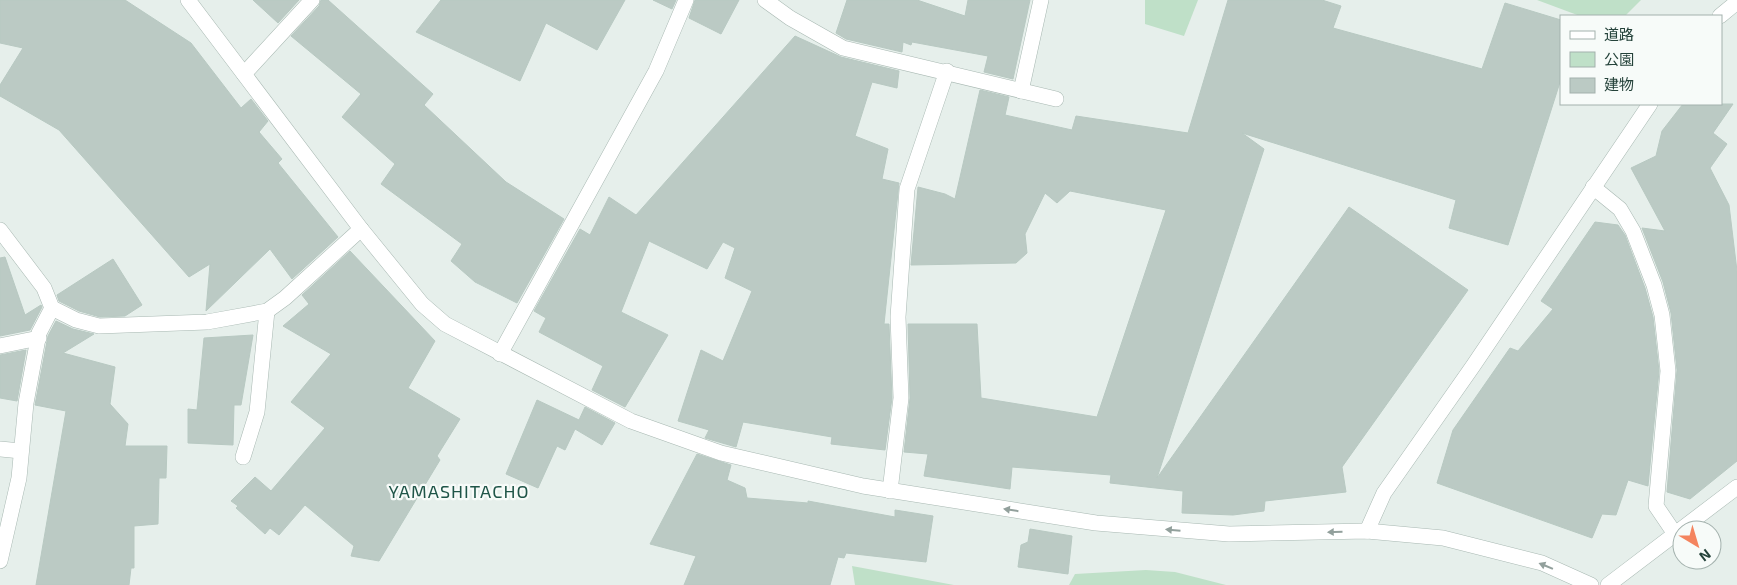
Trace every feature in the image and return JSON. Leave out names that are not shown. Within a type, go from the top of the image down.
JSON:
[{"type":"street","points":[[188,0],[361,230],[422,304],[445,324],[631,421],[722,453],[890,491],[1096,523],[1219,534],[1367,531],[1443,538],[1542,563],[1591,585]]},
{"type":"street","points":[[244,74],[312,0]]},
{"type":"street","points":[[500,354],[656,71],[686,0]]},
{"type":"street","points":[[765,0],[790,18],[843,48],[947,71],[1056,99]]},
{"type":"street","points":[[1021,91],[1040,0]]},
{"type":"street","points":[[1721,15],[1737,2]]},
{"type":"street","points":[[890,491],[901,398],[898,317],[907,189],[947,71]]},
{"type":"street","points":[[1367,531],[1384,493],[1473,366],[1649,105]]},
{"type":"street","points":[[1593,187],[1620,209],[1632,231],[1654,286],[1660,308],[1668,371],[1656,506],[1672,531]]},
{"type":"street","points":[[2,238],[44,288],[52,308],[76,320],[99,326],[207,322],[267,311],[285,298],[361,230]]},
{"type":"street","points":[[0,561],[19,478],[26,403],[39,338],[52,308]]},
{"type":"street","points":[[243,457],[258,412],[267,311]]},
{"type":"street","points":[[0,346],[39,338]]},
{"type":"street","points":[[0,449],[21,451]]},
{"type":"street","points":[[1692,520],[1737,486]]},
{"type":"street","points":[[1608,585],[1672,536]]},
{"type":"green space","points":[[1145,0],[1198,0],[1184,36],[1145,24]]},
{"type":"green space","points":[[1537,0],[1641,0],[1626,15],[1577,15]]},
{"type":"green space","points":[[852,566],[954,585],[855,585]]},
{"type":"green space","points":[[1146,570],[1175,572],[1226,585],[1069,585],[1075,574]]},
{"type":"building","points":[[0,0],[125,0],[191,43],[241,108],[251,99],[268,121],[259,132],[282,159],[278,163],[338,237],[292,279],[270,249],[206,311],[210,264],[189,277],[59,130],[0,96],[0,85],[23,48],[0,43]]},
{"type":"building","points":[[253,0],[299,0],[278,23]]},
{"type":"building","points":[[321,0],[328,0],[433,94],[424,105],[506,182],[564,219],[517,303],[475,282],[451,261],[462,244],[381,184],[395,164],[342,117],[361,94],[291,36],[319,6]]},
{"type":"building","points":[[441,0],[625,0],[597,50],[546,23],[520,81],[416,32]]},
{"type":"building","points":[[653,0],[676,0],[672,9]]},
{"type":"building","points":[[695,0],[739,0],[721,34],[689,18]]},
{"type":"building","points":[[847,0],[917,0],[965,16],[968,0],[1030,0],[1013,79],[984,72],[988,56],[912,42],[911,45],[903,42],[902,52],[846,39],[836,33]]},
{"type":"building","points":[[1228,0],[1322,0],[1341,6],[1333,28],[1482,69],[1505,3],[1560,20],[1560,82],[1508,245],[1449,228],[1456,200],[1242,133],[1264,149],[1157,478],[1349,207],[1468,290],[1342,467],[1346,492],[1265,501],[1264,511],[1233,515],[1182,513],[1183,491],[1110,483],[1111,475],[1012,467],[1010,489],[924,476],[928,454],[904,452],[910,398],[908,324],[977,324],[981,398],[1097,417],[1166,210],[1070,191],[1057,203],[1045,193],[1025,234],[1027,253],[1016,263],[911,265],[918,187],[945,194],[955,199],[980,90],[1009,97],[1005,115],[1072,130],[1076,116],[1188,133]]},
{"type":"building","points":[[795,36],[841,57],[899,71],[897,88],[872,82],[855,136],[888,149],[882,179],[899,183],[884,324],[889,324],[892,398],[885,450],[831,444],[832,437],[743,422],[736,447],[705,438],[709,430],[678,421],[701,350],[723,361],[752,291],[725,278],[735,248],[723,242],[707,269],[649,241],[621,312],[668,335],[625,407],[592,390],[603,366],[539,332],[546,318],[534,311],[580,229],[590,235],[609,197],[636,215]]},
{"type":"building","points":[[1733,104],[1713,133],[1727,144],[1710,168],[1729,205],[1737,271],[1737,461],[1690,499],[1667,492],[1677,370],[1671,313],[1663,282],[1642,228],[1665,231],[1631,168],[1656,156],[1662,131],[1682,105]]},
{"type":"building","points":[[1595,222],[1618,225],[1625,235],[1645,288],[1653,317],[1659,371],[1648,486],[1628,480],[1616,515],[1602,514],[1592,538],[1437,483],[1453,430],[1510,348],[1518,351],[1553,309],[1541,301]]},
{"type":"building","points":[[350,251],[435,341],[408,388],[460,419],[437,456],[440,460],[379,561],[351,556],[354,546],[305,505],[279,535],[270,528],[265,534],[236,508],[238,506],[231,501],[255,477],[271,491],[325,428],[291,402],[331,354],[283,326],[309,304],[302,295]]},
{"type":"building","points":[[5,257],[25,315],[41,305],[42,307],[30,330],[0,336],[0,258]]},
{"type":"building","points":[[113,259],[142,305],[125,316],[100,317],[79,311],[59,301],[57,295]]},
{"type":"building","points":[[56,321],[73,329],[94,334],[63,353],[115,367],[110,404],[128,424],[125,446],[167,446],[166,478],[159,478],[158,524],[134,526],[134,568],[131,568],[129,585],[36,585],[66,411],[35,405],[48,336]]},
{"type":"building","points":[[253,335],[241,405],[234,405],[233,445],[188,443],[188,409],[197,410],[204,338]]},
{"type":"building","points":[[26,350],[17,401],[0,398],[0,355]]},
{"type":"building","points":[[537,400],[579,420],[585,407],[615,423],[602,445],[575,429],[565,450],[557,446],[538,488],[506,474]]},
{"type":"building","points":[[697,454],[731,465],[727,480],[745,488],[747,498],[808,503],[808,501],[895,517],[895,510],[933,516],[926,562],[846,553],[844,558],[838,557],[830,585],[684,585],[696,556],[650,544]]},
{"type":"building","points":[[1030,529],[1072,536],[1068,574],[1018,567],[1021,545],[1028,542]]},
{"type":"district","name":"YAMASHITACHO","points":[[459,492]]}]
